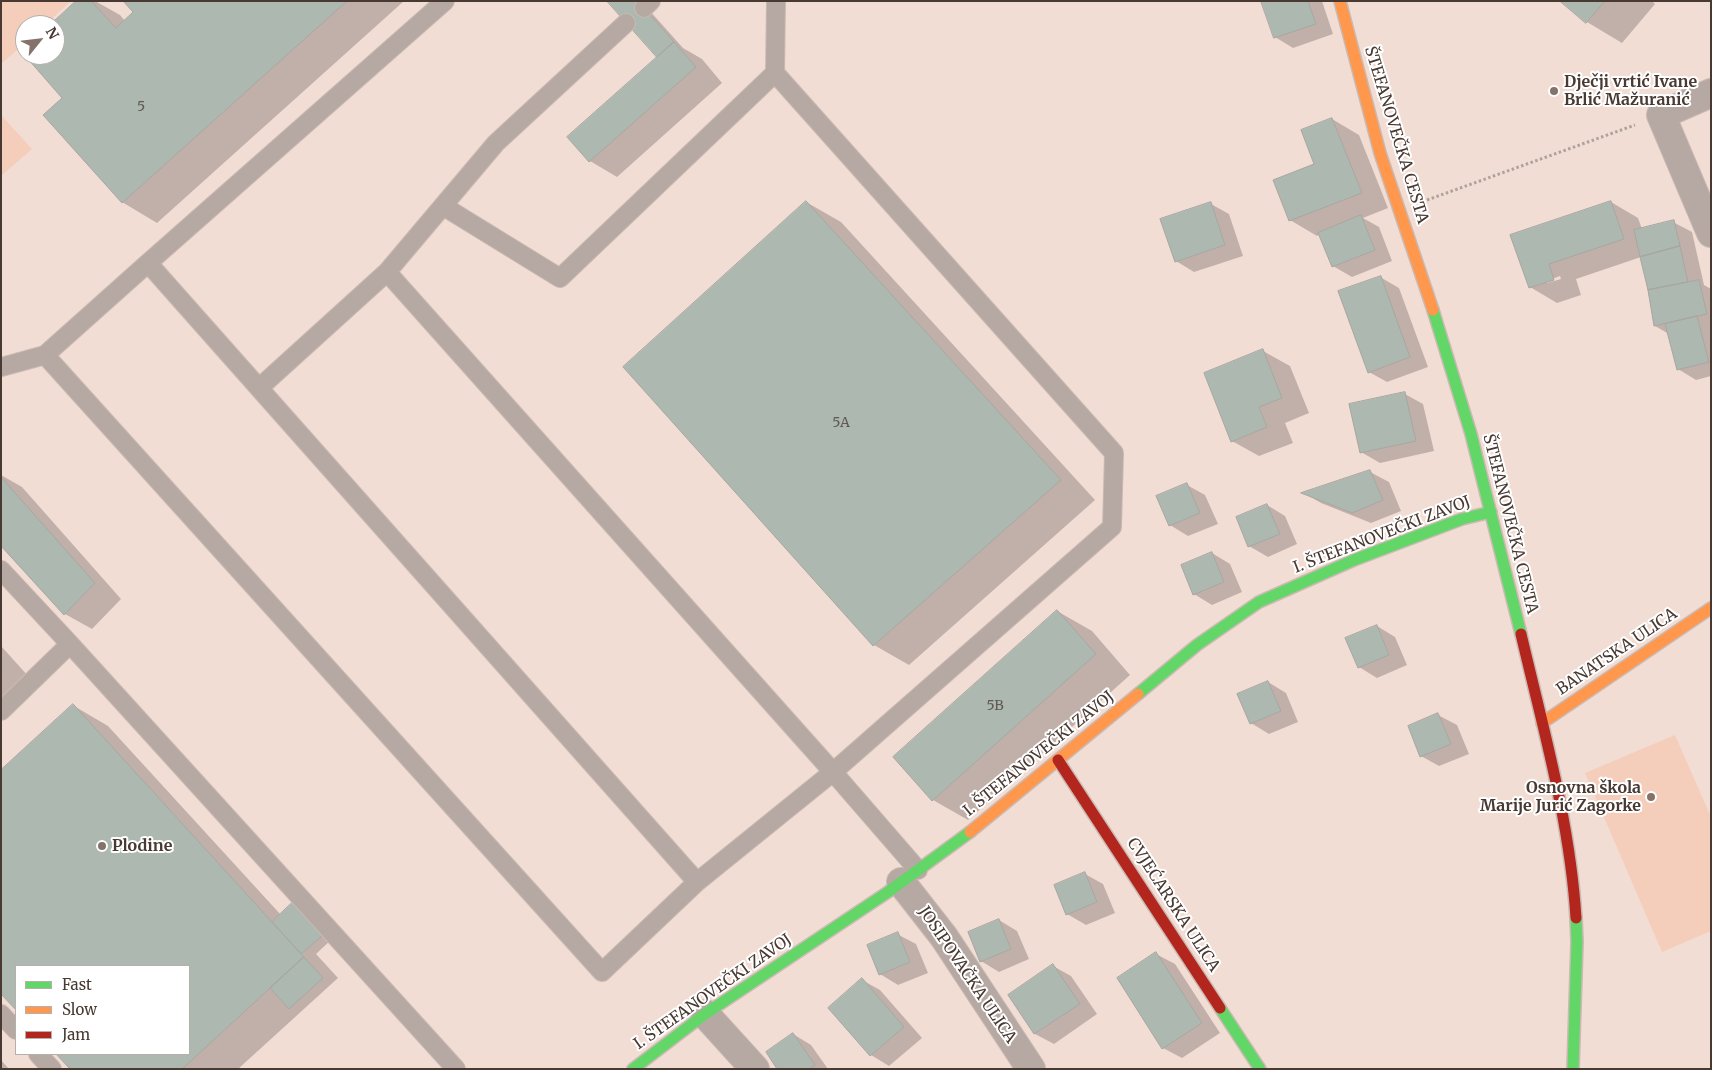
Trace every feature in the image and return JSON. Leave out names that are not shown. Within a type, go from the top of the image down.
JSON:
[{"type":"street","name":"ŠTEFANOVEČKA CESTA","points":[[1340,1],[1380,153],[1441,334],[1471,434],[1542,723],[1567,837],[1574,893],[1577,942],[1573,1069]]},
{"type":"street","points":[[1711,94],[1662,115],[1711,233]]},
{"type":"street","name":"I. ŠTEFANOVEČKI ZAVOJ","points":[[633,1069],[705,1014],[954,845],[1197,645],[1259,602],[1354,560],[1462,519],[1491,512]]},
{"type":"street","name":"BANATSKA ULICA","points":[[1542,723],[1711,608]]},
{"type":"street","name":"CVJEĆARSKA ULICA","points":[[1058,760],[1260,1069]]},
{"type":"street","name":"JOSIPOVAČKA ULICA","points":[[909,876],[944,937],[1031,1069]]},
{"type":"street","points":[[705,1014],[756,1069]]},
{"type":"lane","points":[[1,367],[46,355],[445,1]]},
{"type":"lane","points":[[46,355],[602,972],[698,882],[834,772],[1112,527],[1114,453],[775,73],[776,1]]},
{"type":"lane","points":[[259,388],[387,272],[496,143],[626,23]]},
{"type":"lane","points":[[443,206],[560,278],[775,73]]},
{"type":"lane","points":[[148,263],[698,882]]},
{"type":"lane","points":[[387,272],[834,772],[909,876]]},
{"type":"lane","points":[[1,570],[456,1069]]},
{"type":"lane","points":[[1,711],[70,644]]},
{"type":"lane","points":[[1,1014],[15,1029]]},
{"type":"lane","points":[[39,1055],[52,1069]]},
{"type":"path","points":[[1399,209],[1662,115]]},
{"type":"shaded area","points":[[1,1],[71,1],[56,15],[15,15],[15,52],[1,64]]},
{"type":"shaded area","points":[[1,115],[32,149],[1,176]]},
{"type":"shaded area","points":[[1675,735],[1711,817],[1711,931],[1662,952],[1585,773]]},
{"type":"building","points":[[76,1],[91,1],[116,28],[133,12],[123,1],[347,1],[122,203],[43,115],[62,98],[33,65],[65,65],[65,15],[61,15]]},
{"type":"building","points":[[607,1],[638,1],[674,42],[657,57]]},
{"type":"building","points":[[1261,1],[1308,1],[1316,24],[1274,38]]},
{"type":"building","points":[[1560,1],[1605,1],[1586,23]]},
{"type":"building","points":[[674,42],[696,67],[589,162],[567,137]]},
{"type":"building","points":[[1332,118],[1362,193],[1289,221],[1273,180],[1314,164],[1301,130]]},
{"type":"building","points":[[806,201],[1061,480],[873,646],[623,367]]},
{"type":"building","points":[[1611,201],[1624,239],[1549,264],[1554,280],[1529,288],[1510,235]]},
{"type":"building","points":[[1211,202],[1225,245],[1175,262],[1160,219]]},
{"type":"building","points":[[1361,215],[1375,250],[1332,267],[1318,233]]},
{"type":"building","points":[[1674,220],[1680,246],[1640,257],[1634,230]]},
{"type":"building","points":[[1680,246],[1688,282],[1648,290],[1640,257]]},
{"type":"building","points":[[1381,276],[1410,357],[1368,373],[1338,291]]},
{"type":"building","points":[[1699,280],[1707,314],[1654,326],[1648,290]]},
{"type":"building","points":[[1697,316],[1709,362],[1677,370],[1665,324]]},
{"type":"building","points":[[1263,349],[1282,398],[1259,407],[1267,427],[1231,442],[1204,373]]},
{"type":"building","points":[[1405,392],[1416,441],[1360,453],[1349,404]]},
{"type":"building","points":[[1370,470],[1383,500],[1352,513],[1301,493]]},
{"type":"building","points":[[1,477],[95,583],[64,615],[1,546]]},
{"type":"building","points":[[1187,483],[1200,513],[1169,526],[1156,496]]},
{"type":"building","points":[[1267,504],[1280,534],[1248,547],[1236,517]]},
{"type":"building","points":[[1212,552],[1224,582],[1193,595],[1181,565]]},
{"type":"building","points":[[1057,610],[1096,654],[932,801],[893,757]]},
{"type":"building","points":[[1377,625],[1389,655],[1358,668],[1345,638]]},
{"type":"building","points":[[1268,681],[1281,711],[1250,724],[1237,694]]},
{"type":"building","name":"Plodine","points":[[73,704],[304,957],[182,1069],[70,1069],[57,1055],[190,1055],[190,965],[15,965],[15,1009],[1,994],[1,770]]},
{"type":"building","points":[[1438,713],[1451,744],[1420,757],[1408,726]]},
{"type":"building","points":[[1085,872],[1097,902],[1066,915],[1054,885]]},
{"type":"building","points":[[294,901],[324,934],[301,954],[272,922]]},
{"type":"building","points":[[999,919],[1011,949],[980,962],[968,932]]},
{"type":"building","points":[[898,932],[910,962],[879,975],[867,945]]},
{"type":"building","points":[[1156,952],[1202,1023],[1162,1049],[1117,978]]},
{"type":"building","points":[[304,957],[323,978],[289,1009],[270,988]]},
{"type":"building","points":[[1053,964],[1080,1004],[1034,1034],[1008,995]]},
{"type":"building","points":[[862,978],[904,1027],[870,1056],[828,1008]]},
{"type":"building","points":[[793,1033],[815,1065],[809,1069],[777,1069],[766,1052]]},
{"type":"traffic: fast","points":[[1433,310],[1471,434],[1521,634]]},
{"type":"traffic: fast","points":[[1138,694],[1197,645],[1259,602],[1354,560],[1462,519],[1491,512]]},
{"type":"traffic: fast","points":[[633,1069],[705,1014],[888,892],[970,832]]},
{"type":"traffic: fast","points":[[1573,1069],[1576,918]]},
{"type":"traffic: fast","points":[[1220,1008],[1260,1069]]},
{"type":"traffic: slow","points":[[1340,1],[1380,153],[1433,310]]},
{"type":"traffic: slow","points":[[1542,723],[1711,608]]},
{"type":"traffic: slow","points":[[970,832],[1138,694]]},
{"type":"traffic: jam","points":[[1521,634],[1562,811],[1573,882],[1576,918]]},
{"type":"traffic: jam","points":[[1058,760],[1220,1008]]},
{"type":"place","name":"Dječji vrtić Ivane Brlić Mažuranić","points":[[1554,91]]},
{"type":"place","name":"Osnovna škola Marije Jurić Zagorke","points":[[1651,797]]},
{"type":"place","name":"Plodine","points":[[102,846]]}]
